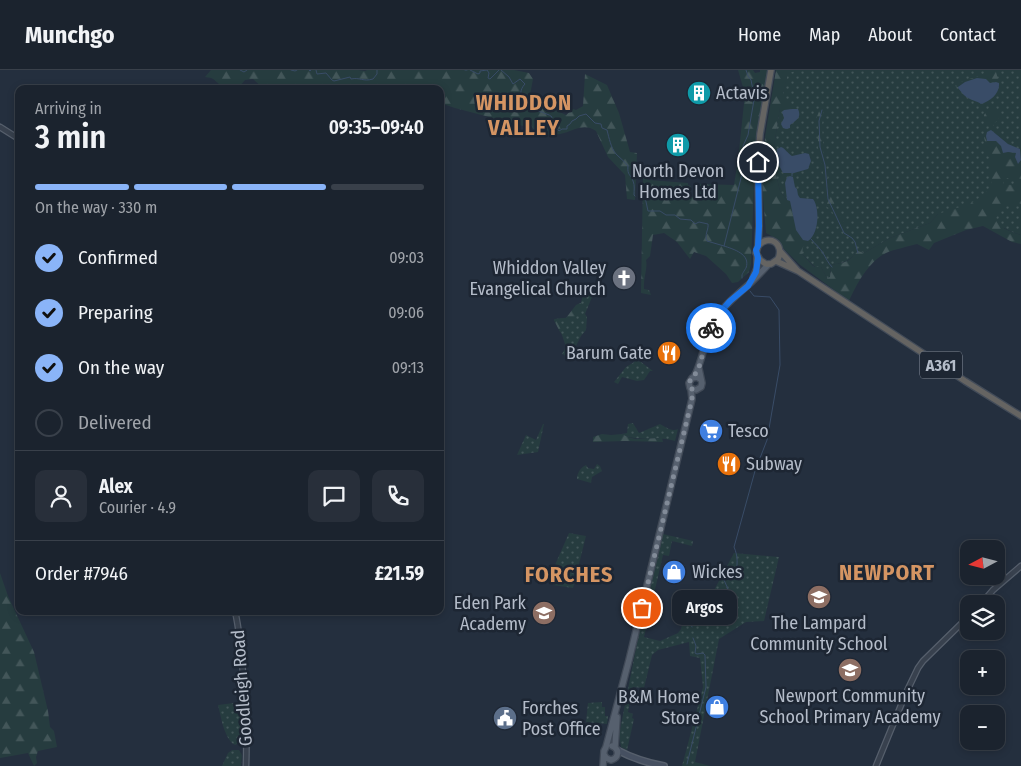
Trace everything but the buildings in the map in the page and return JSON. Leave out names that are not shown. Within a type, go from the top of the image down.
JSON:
[{"type":"highway","points":[[759,226],[764,237],[778,244],[780,250],[776,262],[762,263],[756,253],[759,226],[758,162],[760,134],[771,70]]},
{"type":"highway","points":[[758,246],[763,241],[769,240]]},
{"type":"highway","name":"A361","points":[[780,250],[798,271]]},
{"type":"highway","name":"A361","points":[[776,262],[798,271],[1021,416]]},
{"type":"main road","points":[[748,286],[756,272],[758,258]]},
{"type":"main road","points":[[697,378],[704,344],[715,319],[730,301],[748,286],[769,264]]},
{"type":"main road","points":[[694,389],[701,387],[702,383],[697,378]]},
{"type":"main road","points":[[694,389],[689,383],[690,380],[697,378]]},
{"type":"main road","points":[[604,766],[604,751],[618,705],[694,389]]},
{"type":"main road","points":[[610,766],[618,753],[616,749],[618,705]]},
{"type":"main road","points":[[606,747],[611,746],[627,756],[664,766]]},
{"type":"main road","points":[[605,756],[608,759],[627,756]]},
{"type":"street","points":[[0,127],[15,136]]},
{"type":"street","points":[[989,595],[1021,566]]},
{"type":"street","name":"Goodleigh Road","points":[[236,615],[243,666],[247,739],[246,766]]},
{"type":"street","points":[[876,766],[912,680],[923,661],[960,625]]},
{"type":"green space","points":[[211,70],[514,70],[529,73],[533,79],[531,99],[566,115],[573,109],[576,110],[583,106],[585,74],[607,85],[619,113],[630,152],[637,153],[635,200],[627,199],[625,175],[608,157],[596,131],[580,128],[562,134],[546,136],[541,128],[536,132],[529,123],[523,126],[444,104],[444,85],[260,85],[253,79],[245,80],[241,85],[222,85],[212,78],[205,77]]},
{"type":"green space","points":[[738,70],[753,70],[755,73],[760,72],[760,70],[769,70],[756,154],[751,264],[749,272],[738,282],[732,283],[726,274],[706,256],[694,252],[690,259],[677,242],[664,233],[653,235],[650,256],[646,260],[644,285],[644,289],[649,290],[651,295],[641,293],[643,176],[649,180],[688,183],[691,186],[690,197],[699,198],[700,184],[734,185],[745,94]]},
{"type":"green space","points":[[776,70],[810,70],[788,73],[783,94],[787,105],[796,106],[796,109],[784,110],[780,108],[772,159],[780,191],[790,201],[796,230],[803,240],[808,241],[803,247],[802,254],[814,267],[821,267],[827,278],[830,277],[831,265],[846,261],[858,251],[864,253],[890,238],[930,223],[938,214],[967,206],[982,196],[991,187],[992,175],[989,173],[990,159],[985,150],[984,137],[986,136],[987,141],[996,141],[1008,152],[1016,153],[1019,164],[1021,161],[1021,179],[1005,178],[1003,184],[1021,186],[1021,205],[1019,203],[1003,206],[996,218],[1000,225],[1021,235],[1021,244],[1012,242],[983,226],[966,230],[934,243],[929,250],[917,244],[893,250],[880,257],[869,267],[859,281],[849,301],[799,264],[783,248],[779,240],[766,233],[762,184],[765,137]]},
{"type":"green space","points":[[788,70],[1021,70],[1021,235],[1004,228],[938,214],[930,223],[890,238],[864,253],[858,251],[846,261],[831,265],[830,277],[827,278],[821,267],[815,267],[802,254],[786,199],[780,191],[772,159]]},
{"type":"green space","points":[[984,70],[996,70],[999,83],[990,83],[986,79],[958,87],[955,86],[962,81],[985,73]]},
{"type":"green space","points":[[995,106],[1000,114],[998,121],[994,123],[994,126],[989,126],[984,119],[984,115],[989,108]]},
{"type":"green space","points":[[820,109],[824,109],[822,125],[823,150],[830,195],[845,223],[841,232],[831,209],[827,207],[822,164],[820,162],[821,154],[818,148],[818,123],[816,119]]},
{"type":"green space","points":[[590,283],[592,297],[585,314],[587,317],[586,330],[570,358],[562,354],[566,347],[554,320],[572,317],[581,302],[583,284]]},
{"type":"green space","points":[[580,303],[583,307],[574,319],[558,322],[560,332],[554,320],[566,318],[576,305]]},
{"type":"green space","points":[[636,361],[641,362],[653,371],[650,371],[644,380],[637,381],[622,377],[618,384],[614,382],[626,367]]},
{"type":"green space","points":[[633,423],[639,433],[660,424],[671,430],[678,429],[675,441],[668,439],[641,439],[622,434],[627,433],[628,424]]},
{"type":"green space","points":[[543,424],[538,452],[517,455],[526,435],[536,440]]},
{"type":"green space","points":[[602,434],[622,434],[636,439],[662,438],[663,442],[593,442],[593,437]]},
{"type":"green space","points":[[597,464],[602,471],[592,477],[591,483],[577,479],[582,467],[586,465],[588,468],[594,469]]},
{"type":"green space","points":[[569,533],[586,536],[577,572],[582,574],[580,578],[576,577],[573,588],[553,585],[557,567],[555,565]]},
{"type":"green space","points":[[663,534],[693,541],[692,546],[672,541],[669,556],[663,555],[644,637],[660,641],[678,633],[681,629],[687,599],[712,594],[734,553],[779,557],[764,621],[746,622],[719,639],[695,762],[710,766],[682,766],[703,687],[700,658],[690,656],[689,642],[658,650],[652,655],[644,688],[633,687],[628,712],[633,714],[632,718],[634,719],[627,750],[621,747],[619,735],[638,638]]},
{"type":"green space","points":[[0,573],[15,615],[17,615],[34,652],[50,727],[54,731],[57,747],[38,751],[37,763],[34,766],[28,753],[0,758]]},
{"type":"green space","points":[[242,702],[243,738],[241,742],[235,745],[228,738],[218,705]]},
{"type":"green space","points":[[602,702],[602,707],[605,707],[605,716],[608,716],[607,724],[586,722],[588,703]]},
{"type":"green space","points":[[232,750],[239,750],[242,755],[241,766],[222,766],[228,753]]},
{"type":"water","points":[[977,78],[986,79],[990,83],[999,83],[998,90],[994,96],[981,104],[967,97],[958,88],[965,82]]},
{"type":"water","points":[[798,109],[799,117],[790,125],[790,128],[783,128],[781,124],[784,118],[782,112]]},
{"type":"water","points":[[991,130],[1008,144],[1020,149],[1021,160],[1018,164],[1015,157],[1016,153],[1003,153],[1001,146],[996,141],[987,141],[987,132]]},
{"type":"water","points":[[781,147],[792,156],[809,154],[811,161],[808,169],[794,173],[783,173],[776,160],[777,149]]},
{"type":"water","points":[[787,177],[793,177],[800,198],[813,199],[817,208],[816,227],[812,238],[808,241],[803,240],[796,230],[790,201],[787,200],[785,183]]},
{"type":"waterway","points":[[240,70],[244,72],[247,70]]},
{"type":"waterway","points":[[291,70],[297,70]]},
{"type":"waterway","points":[[316,70],[317,74],[326,73],[334,81],[350,77],[351,79],[373,79],[377,74],[377,70]]},
{"type":"waterway","points":[[470,70],[478,74],[480,71],[487,70],[489,73],[488,78],[490,79],[499,70]]},
{"type":"waterway","points":[[501,70],[509,77],[513,84],[520,79],[525,84],[521,91],[521,103],[551,116],[550,123],[559,131],[567,129],[567,126],[572,121],[586,114],[595,123],[601,124],[602,128],[607,130],[614,152],[628,166],[634,183],[635,196]]},
{"type":"waterway","points":[[742,278],[746,268],[746,259],[740,253],[724,246],[745,162],[743,160],[746,155],[743,146],[748,135],[755,94],[746,70]]},
{"type":"waterway","points":[[822,110],[819,121],[820,147],[825,165],[828,199],[844,233],[855,242],[858,253]]},
{"type":"waterway","points":[[645,197],[648,211],[660,211],[666,215],[675,215],[680,219],[691,220],[695,224],[699,222],[708,224],[707,241],[724,246]]},
{"type":"waterway","points":[[811,239],[822,251],[832,267]]},
{"type":"waterway","points":[[692,627],[691,624],[707,604],[728,589],[724,580],[725,576],[735,575],[737,561],[734,547],[755,471],[767,440],[780,365],[779,310],[770,297],[754,296],[750,291]]},
{"type":"waterway","points":[[714,598],[724,622]]},
{"type":"waterway","points":[[687,764],[706,687],[705,655],[703,653],[695,653],[696,646],[693,638]]},
{"type":"way so far","points":[[642,608],[692,399],[692,389],[689,383],[699,367],[704,344],[711,328]]},
{"type":"place","name":"Actavis","points":[[699,93]]},
{"type":"place","name":"North Devon Homes Ltd","points":[[678,145]]},
{"type":"place","name":"Whiddon Valley Evangelical Church","points":[[624,278]]},
{"type":"place","name":"Barum Gate","points":[[669,353]]},
{"type":"place","name":"Tesco","points":[[711,431]]},
{"type":"place","name":"Subway","points":[[729,464]]},
{"type":"place","name":"Wickes","points":[[674,572]]},
{"type":"place","name":"The Lampard Community School","points":[[819,597]]},
{"type":"place","name":"Argos","points":[[642,608]]},
{"type":"place","name":"Eden Park Academy","points":[[544,613]]},
{"type":"place","name":"Newport Community School Primary Academy","points":[[850,670]]},
{"type":"place","name":"B&M Home Store","points":[[717,707]]},
{"type":"place","name":"Forches Post Office","points":[[505,718]]},
{"type":"district","name":"WHIDDON VALLEY","points":[[524,114]]},
{"type":"district","name":"NEWPORT","points":[[887,572]]},
{"type":"district","name":"FORCHES","points":[[569,574]]},
{"type":"route","points":[[711,328],[722,310],[748,286],[756,272],[759,226],[758,162]]}]
